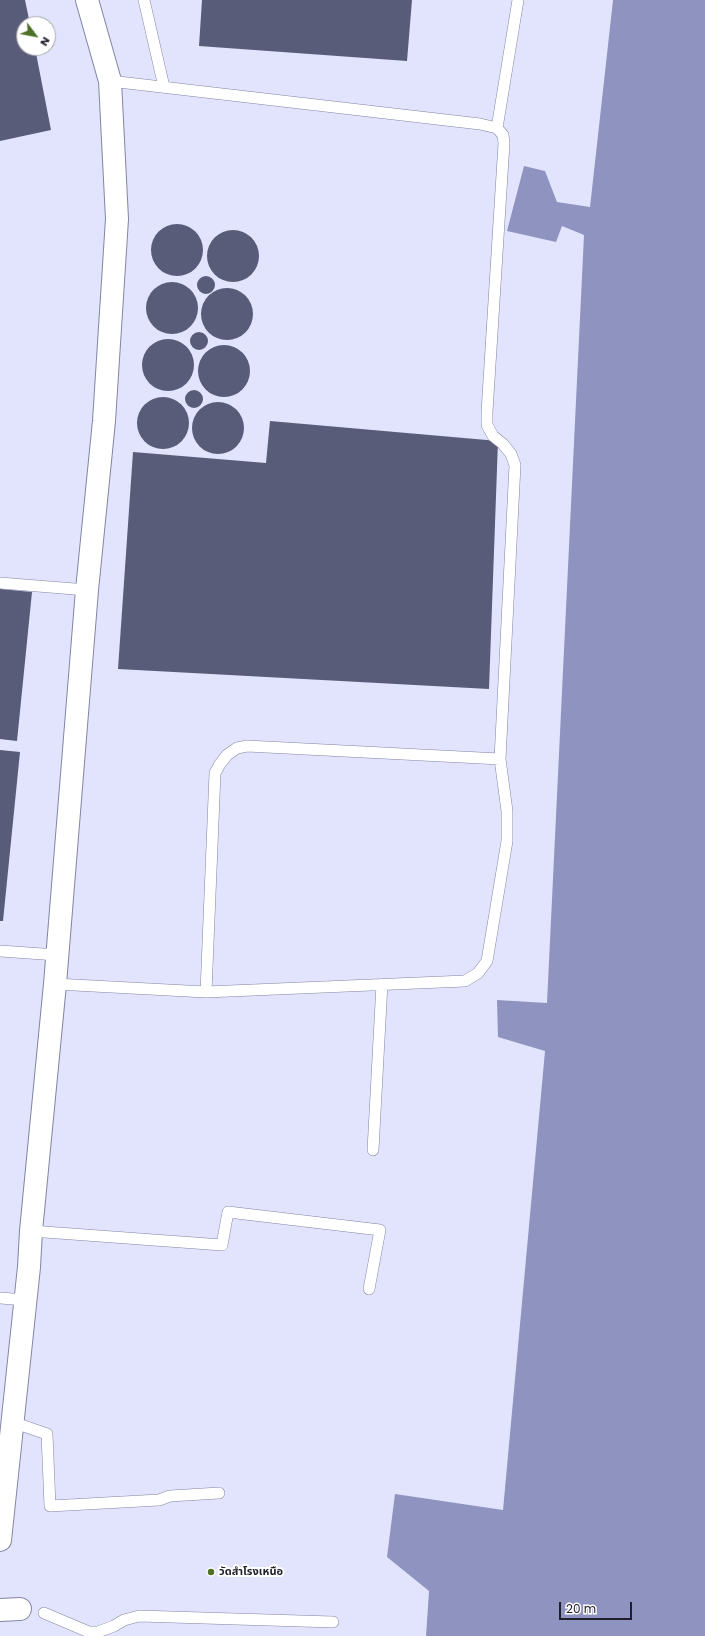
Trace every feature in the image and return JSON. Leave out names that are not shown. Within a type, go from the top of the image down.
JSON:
[{"type":"street","points":[[0,1540],[25,1300],[55,984],[87,590],[104,421],[117,219],[110,81],[87,0]]},
{"type":"lane","points":[[144,0],[164,87]]},
{"type":"lane","points":[[497,128],[518,0]]},
{"type":"lane","points":[[55,984],[206,992],[465,981],[478,973],[487,961],[507,841],[507,811],[500,759],[515,465],[511,454],[503,444],[493,436],[487,425],[504,143],[502,135],[497,128],[480,124],[110,81]]},
{"type":"lane","points":[[0,582],[87,590]]},
{"type":"lane","points":[[206,992],[215,773],[227,755],[237,748],[247,746],[500,759]]},
{"type":"lane","points":[[0,951],[57,955]]},
{"type":"lane","points":[[373,1150],[382,984]]},
{"type":"lane","points":[[31,1231],[222,1245],[228,1212],[380,1230],[369,1289]]},
{"type":"lane","points":[[0,1298],[25,1300]]},
{"type":"lane","points":[[12,1422],[46,1434],[50,1506],[159,1500],[170,1496],[219,1493]]},
{"type":"lane","points":[[44,1613],[89,1632],[98,1632],[114,1626],[124,1620],[139,1616],[333,1622]]},
{"type":"shaded area","points":[[0,0],[613,0],[590,207],[545,1051],[503,1510],[387,1557],[429,1591],[426,1636],[0,1636]],"holes":[[[524,166],[545,171],[557,202],[578,206],[516,200]]]},
{"type":"water","points":[[613,0],[705,0],[705,1636],[426,1636],[429,1591],[387,1557],[395,1494],[503,1510],[545,1051],[498,1037],[497,1000],[547,1003],[584,235],[562,226],[556,242],[507,231],[524,166],[545,171],[557,202],[590,207]]},
{"type":"building","points":[[0,0],[25,0],[28,16],[16,16],[16,56],[37,56],[51,130],[0,141]]},
{"type":"building","points":[[202,0],[412,0],[407,61],[199,46]]},
{"type":"building","points":[[177,224],[187,226],[195,232],[201,240],[203,250],[201,260],[195,268],[187,274],[177,276],[167,274],[159,268],[153,260],[151,250],[153,240],[159,232],[167,226]]},
{"type":"building","points":[[233,230],[243,232],[251,238],[257,246],[259,256],[257,266],[251,274],[243,280],[233,282],[223,280],[215,274],[209,266],[207,256],[209,246],[215,238],[223,232]]},
{"type":"building","points":[[202,276],[210,276],[215,281],[213,292],[210,294],[202,294],[197,289],[197,281]]},
{"type":"building","points":[[172,282],[182,284],[190,290],[196,298],[198,308],[196,318],[190,326],[182,332],[172,334],[162,332],[154,326],[148,318],[146,308],[148,298],[154,290],[162,284]]},
{"type":"building","points":[[227,288],[237,290],[245,296],[251,304],[253,314],[251,324],[245,332],[237,338],[227,340],[217,338],[209,332],[203,324],[201,314],[203,304],[209,296],[217,290]]},
{"type":"building","points":[[195,332],[203,332],[208,337],[206,348],[203,350],[195,350],[190,345],[190,337]]},
{"type":"building","points":[[168,339],[178,341],[186,347],[192,355],[194,365],[192,375],[186,383],[178,389],[168,391],[158,389],[150,383],[144,375],[142,365],[144,355],[150,347],[158,341]]},
{"type":"building","points":[[224,345],[234,347],[242,353],[248,361],[250,371],[248,381],[242,389],[234,395],[224,397],[214,395],[206,389],[200,381],[198,371],[200,361],[206,353],[214,347]]},
{"type":"building","points":[[190,390],[198,390],[203,395],[201,406],[198,408],[190,408],[185,403],[185,395]]},
{"type":"building","points":[[163,397],[173,399],[181,405],[187,413],[189,423],[187,433],[181,441],[173,447],[163,449],[153,447],[145,441],[139,433],[137,423],[139,413],[145,405],[153,399]]},
{"type":"building","points":[[218,402],[228,404],[236,410],[242,418],[244,428],[242,438],[236,446],[228,452],[218,454],[208,452],[200,446],[194,438],[192,428],[194,418],[200,410],[208,404]]},
{"type":"building","points":[[270,421],[498,441],[489,689],[118,669],[133,452],[266,463]]},
{"type":"building","points":[[0,589],[32,592],[17,741],[0,739]]},
{"type":"building","points":[[0,750],[20,752],[3,921],[0,921]]},
{"type":"place","name":"วัดสำโรงเหนือ","points":[[211,1572]]}]
